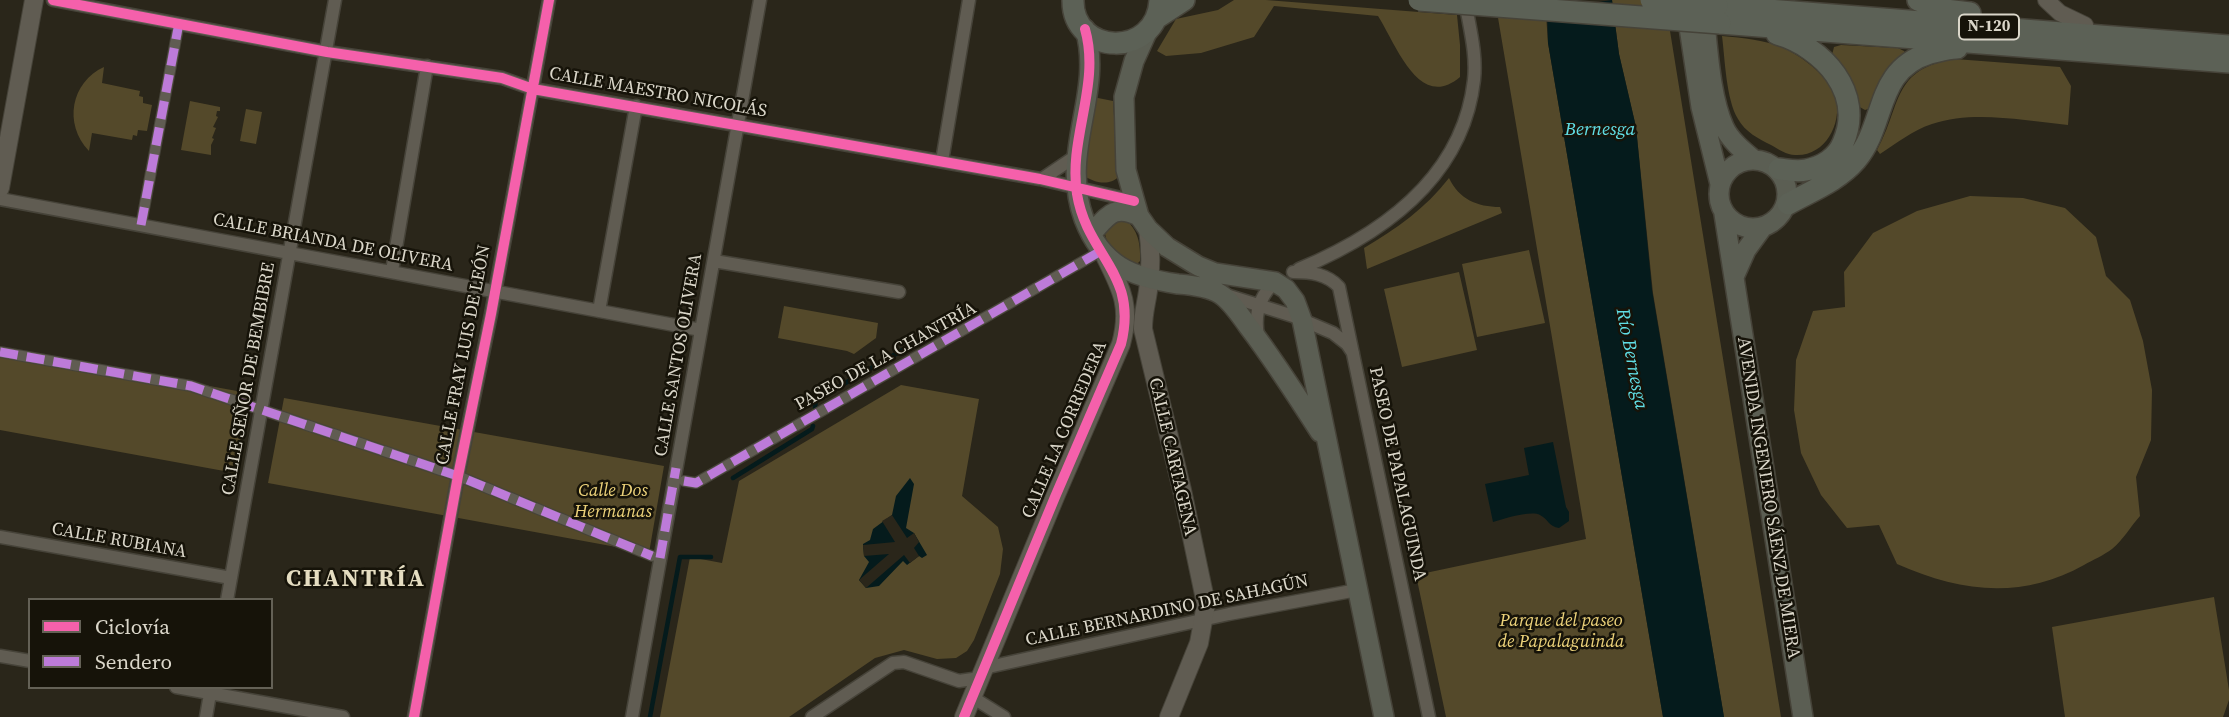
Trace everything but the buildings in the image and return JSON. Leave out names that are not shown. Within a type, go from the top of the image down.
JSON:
[{"type":"highway","points":[[1072,1],[1076,17],[1085,29],[1096,39],[1115,44],[1130,42],[1155,16],[1184,0]]},
{"type":"highway","name":"N-120","points":[[1419,0],[1713,10]]},
{"type":"highway","name":"N-120","points":[[1651,0],[1749,18],[2229,62]]},
{"type":"highway","points":[[1749,18],[1788,0]]},
{"type":"highway","points":[[1918,0],[1946,10],[1970,13],[2210,34],[2229,43]]},
{"type":"highway","points":[[1749,18],[1822,58],[1842,85],[1847,97],[1850,122],[1841,148],[1833,158],[1818,167],[1802,171],[1779,169]]},
{"type":"highway","name":"N-120","points":[[1749,18],[2229,43]]},
{"type":"highway","points":[[1788,204],[1842,173],[1856,160],[1867,144],[1886,92],[1896,74],[1914,58],[1948,48],[2085,50]]},
{"type":"main road","points":[[0,188],[34,0]]},
{"type":"main road","points":[[1685,0],[1701,107],[1720,184],[1720,203],[1724,214],[1739,225],[1762,228]]},
{"type":"main road","points":[[1713,10],[1716,100],[1724,128],[1736,145],[1754,159],[1779,169],[1787,188],[1788,204],[1777,218],[1762,228],[1746,250],[1734,278]]},
{"type":"main road","points":[[1155,16],[1135,61],[1124,96],[1125,158],[1141,215],[1167,247],[1198,266],[1215,273],[1275,282],[1286,289],[1295,300],[1302,320],[1384,717]]},
{"type":"main road","name":"CALLE LA CORREDERA","points":[[964,717],[1121,344],[1126,324],[1122,289],[1099,248],[1077,198],[1076,156],[1091,59],[1085,29]]},
{"type":"main road","points":[[1720,184],[1732,167],[1754,159]]},
{"type":"main road","points":[[1141,215],[1118,210],[1107,216],[1099,248],[1149,286],[1192,285],[1219,293],[1269,351],[1326,442]]},
{"type":"main road","name":"AVENIDA INGENIERO SÁENZ DE MIERA","points":[[1724,214],[1803,717]]},
{"type":"main road","name":"CALLE CARTAGENA","points":[[1141,215],[1149,286],[1143,308],[1146,348],[1182,490],[1206,604],[1199,643],[1169,717]]},
{"type":"street","name":"CALLE MAESTRO NICOLÁS","points":[[53,0],[327,51],[502,78],[533,89],[1047,180],[1076,186],[1141,215]]},
{"type":"street","name":"CALLE SEÑOR DE BEMBIBRE","points":[[227,598],[335,0]]},
{"type":"street","name":"CALLE FRAY LUIS DE LEÓN","points":[[414,717],[549,0]]},
{"type":"street","name":"CALLE SANTOS OLIVERA","points":[[632,717],[760,0]]},
{"type":"street","points":[[942,161],[969,0]]},
{"type":"street","points":[[1258,339],[1258,306],[1264,293],[1275,282],[1339,253],[1371,233],[1415,199],[1443,166],[1460,135],[1474,78],[1474,55],[1465,0]]},
{"type":"street","points":[[2046,0],[2060,13],[2085,25]]},
{"type":"street","points":[[141,225],[180,23]]},
{"type":"street","points":[[392,271],[427,66]]},
{"type":"street","points":[[599,311],[636,106]]},
{"type":"street","points":[[1047,180],[1076,156]]},
{"type":"street","name":"CALLE BRIANDA DE OLIVERA","points":[[0,199],[701,330]]},
{"type":"street","name":"PASEO DE LA CHANTRÍA","points":[[684,481],[696,483],[1099,248]]},
{"type":"street","points":[[714,261],[898,292]]},
{"type":"street","name":"PASEO DE PAPALAGUINDA","points":[[1293,272],[1312,272],[1332,280],[1339,286],[1429,717]]},
{"type":"street","points":[[1219,293],[1333,333],[1348,344],[1355,357]]},
{"type":"street","points":[[1121,344],[1146,348]]},
{"type":"street","points":[[0,352],[191,386],[458,476],[652,556]]},
{"type":"street","name":"CALLE RUBIANA","points":[[0,537],[231,578]]},
{"type":"street","name":"CALLE BERNARDINO DE SAHAGÚN","points":[[812,717],[893,663],[904,662],[958,681],[1203,620],[1357,590]]},
{"type":"street","points":[[0,656],[28,661]]},
{"type":"street","points":[[206,717],[211,690],[342,717]]},
{"type":"street","points":[[972,697],[1004,717]]},
{"type":"green space","points":[[1234,0],[1266,0],[1457,15],[1460,77],[1445,86],[1432,86],[1421,80],[1401,57],[1378,16],[1274,6],[1254,37],[1201,53],[1166,56],[1157,51],[1176,19],[1218,10]]},
{"type":"green space","name":"Parque del paseo de Papalaguinda","points":[[1495,0],[1545,0],[1548,43],[1663,717],[1446,717],[1416,575],[1586,539]]},
{"type":"green space","points":[[1612,0],[1665,0],[1781,717],[1724,717],[1653,293],[1636,127],[1619,54]]},
{"type":"green space","points":[[1722,36],[1762,41],[1784,48],[1800,57],[1822,76],[1833,91],[1837,109],[1833,129],[1822,145],[1805,154],[1792,155],[1744,128],[1731,101]]},
{"type":"green space","points":[[1841,45],[1898,48],[1904,51],[1907,57],[1871,108],[1865,110],[1858,106],[1832,55],[1834,47]]},
{"type":"green space","points":[[1955,59],[2060,67],[2071,86],[2068,125],[1982,117],[1948,120],[1918,130],[1880,154],[1877,150],[1901,91],[1909,80],[1919,71],[1934,64]]},
{"type":"green space","points":[[104,67],[102,83],[140,91],[139,96],[143,97],[143,103],[152,105],[147,131],[138,130],[137,136],[133,135],[132,140],[92,133],[89,151],[76,129],[74,104],[84,83]]},
{"type":"green space","points":[[1093,97],[1113,101],[1118,177],[1105,183],[1082,174]]},
{"type":"green space","points":[[190,101],[220,107],[213,127],[216,128],[212,138],[211,155],[181,150]]},
{"type":"green space","points":[[246,109],[262,112],[256,144],[240,141]]},
{"type":"green space","points":[[1449,178],[1463,196],[1476,203],[1500,207],[1502,213],[1367,269],[1364,248],[1410,217],[1431,199]]},
{"type":"green space","points":[[1970,196],[2023,198],[2065,208],[2096,237],[2106,276],[2130,300],[2143,341],[2152,390],[2151,440],[2136,477],[2140,516],[2112,549],[2084,565],[2037,584],[1991,588],[1967,586],[1921,574],[1897,564],[1879,525],[1847,528],[1821,495],[1801,453],[1794,410],[1796,360],[1813,311],[1845,307],[1844,272],[1873,233],[1917,211]]},
{"type":"green space","points":[[1120,217],[1126,220],[1137,235],[1140,261],[1136,265],[1110,245],[1105,234],[1105,227]]},
{"type":"green space","points":[[1529,250],[1545,323],[1477,337],[1462,264]]},
{"type":"green space","points":[[1459,272],[1477,350],[1402,367],[1384,289]]},
{"type":"green space","points":[[784,306],[878,323],[876,338],[854,354],[778,338]]},
{"type":"green space","points":[[0,348],[248,393],[235,473],[0,430]]},
{"type":"green space","points":[[901,385],[979,399],[962,496],[998,527],[1003,549],[1000,574],[974,640],[967,651],[956,658],[937,659],[904,650],[875,658],[789,717],[660,717],[690,557],[722,563],[739,481]]},
{"type":"green space","name":"Calle Dos Hermanas","points":[[284,398],[664,466],[649,553],[268,483]]},
{"type":"green space","points":[[2214,597],[2229,690],[2229,700],[2223,717],[2065,717],[2052,627]]},
{"type":"water","name":"Bernesga","points":[[1612,0],[1619,54],[1636,127],[1652,290],[1724,717],[1663,717],[1548,43],[1547,10]]},
{"type":"water","points":[[1553,442],[1569,521],[1559,528],[1540,515],[1530,514],[1493,522],[1485,484],[1529,475],[1524,448]]},
{"type":"water","points":[[910,478],[914,484],[906,528],[914,533],[927,555],[922,558],[919,556],[907,565],[903,561],[879,586],[866,588],[859,580],[869,562],[864,556],[863,544],[870,540],[873,529],[892,515],[896,496]]},
{"type":"pier","points":[[892,515],[907,538],[914,533],[919,542],[914,548],[919,556],[910,563],[904,555],[866,588],[859,580],[889,554],[864,556],[863,545],[895,542],[882,521]]},
{"type":"waterway","points":[[815,407],[816,400],[906,348]]},
{"type":"waterway","points":[[733,478],[813,426]]},
{"type":"waterway","points":[[650,717],[680,557],[711,557]]},
{"type":"marked path","points":[[141,225],[179,23]]},
{"type":"marked path","points":[[684,481],[696,483],[1101,251]]},
{"type":"marked path","points":[[0,352],[191,386],[458,476],[652,556]]},
{"type":"marked path","points":[[660,558],[676,468]]},
{"type":"cycle path","points":[[53,0],[327,52],[502,78],[533,89],[1040,179],[1134,201]]},
{"type":"cycle path","points":[[414,717],[549,0]]},
{"type":"cycle path","points":[[964,717],[1121,344],[1125,320],[1123,299],[1118,282],[1082,215],[1077,194],[1077,152],[1089,71],[1085,29]]},
{"type":"district","name":"CHANTRÍA","points":[[356,580]]},
{"type":"water label","name":"Río Bernesga","points":[[1631,359]]}]
